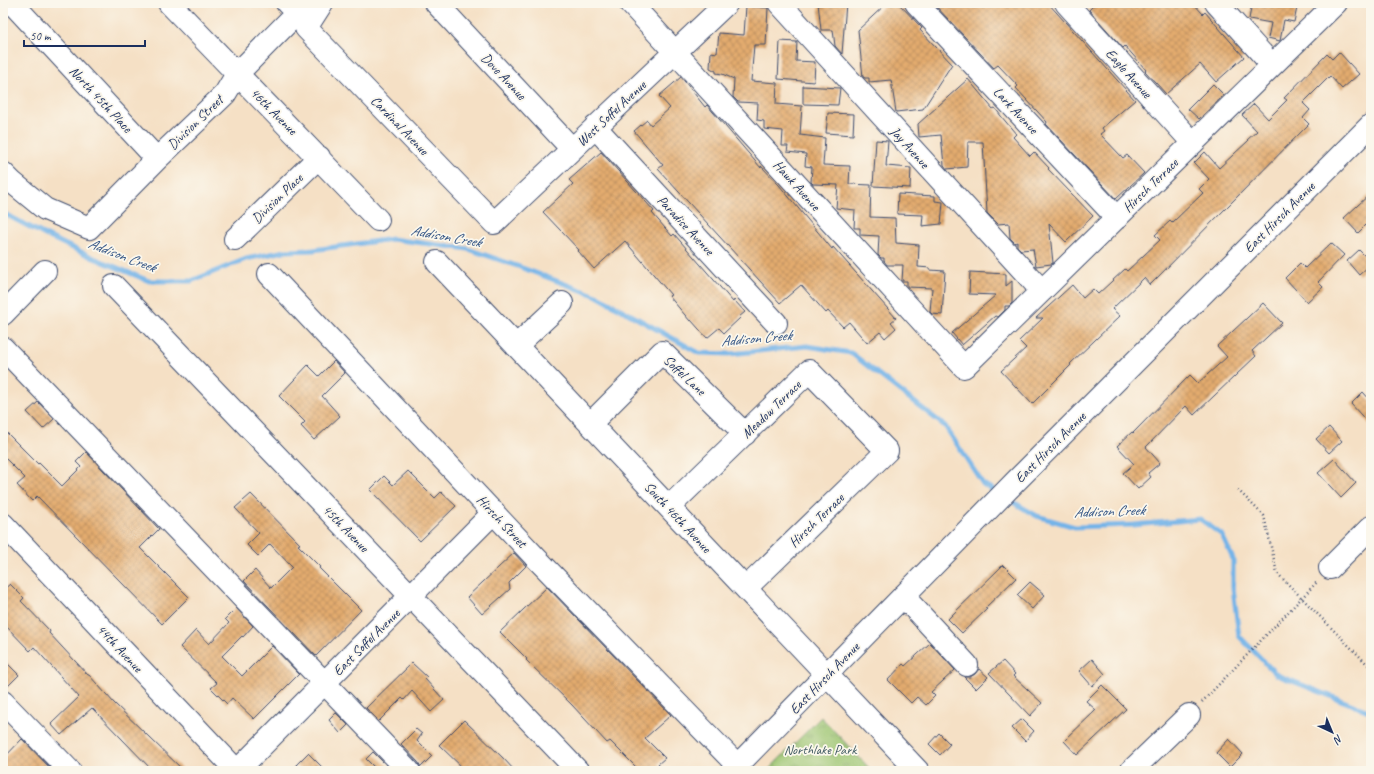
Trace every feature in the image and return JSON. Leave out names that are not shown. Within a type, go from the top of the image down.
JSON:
[{"type":"street","name":"North 45th Place","points":[[12,3],[156,159]]},
{"type":"street","name":"46th Avenue","points":[[169,3],[319,157],[378,220]]},
{"type":"street","name":"Division Street","points":[[3,173],[45,209],[89,228],[156,159],[225,94],[237,74],[296,15],[322,3]]},
{"type":"street","name":"Dove Avenue","points":[[436,3],[572,150]]},
{"type":"street","name":"Hawk Avenue","points":[[630,3],[964,367]]},
{"type":"street","name":"West Soffel Avenue","points":[[494,223],[727,3]]},
{"type":"street","name":"Jay Avenue","points":[[779,3],[1042,291]]},
{"type":"street","name":"Lark Avenue","points":[[916,3],[1116,218]]},
{"type":"street","name":"Eagle Avenue","points":[[1066,3],[1193,143]]},
{"type":"street","points":[[1216,3],[1272,65]]},
{"type":"street","name":"Hirsch Terrace","points":[[964,367],[1336,3]]},
{"type":"street","name":"Cardinal Avenue","points":[[296,15],[494,223]]},
{"type":"street","name":"East Hirsch Avenue","points":[[735,768],[1016,481],[1371,125]]},
{"type":"street","name":"Paradise Avenue","points":[[595,127],[776,323]]},
{"type":"street","name":"Division Place","points":[[235,239],[319,157]]},
{"type":"street","name":"South 46th Avenue","points":[[437,262],[918,771]]},
{"type":"street","points":[[3,314],[45,272]]},
{"type":"street","name":"Hirsch Street","points":[[269,274],[735,768]]},
{"type":"street","name":"45th Avenue","points":[[114,286],[578,771]]},
{"type":"street","points":[[516,346],[562,303]]},
{"type":"street","points":[[3,348],[409,771]]},
{"type":"street","name":"Soffel Lane","points":[[590,424],[662,352],[745,434]]},
{"type":"street","name":"Meadow Terrace","points":[[669,507],[809,371],[887,451]]},
{"type":"street","name":"Hirsch Terrace","points":[[746,588],[887,451]]},
{"type":"street","name":"East Soffel Avenue","points":[[237,771],[494,512]]},
{"type":"street","name":"44th Avenue","points":[[3,524],[237,771]]},
{"type":"street","points":[[1330,568],[1371,527]]},
{"type":"street","points":[[904,596],[967,665]]},
{"type":"street","points":[[3,702],[70,771]]},
{"type":"street","points":[[1131,771],[1189,715]]},
{"type":"path","points":[[1238,490],[1264,516],[1277,573],[1371,668]]},
{"type":"path","points":[[1189,715],[1330,568]]},
{"type":"green space","name":"Northlake Park","points":[[821,717],[872,771],[767,771]]},
{"type":"building","points":[[818,3],[846,3],[842,54],[835,46],[833,30],[821,30]]},
{"type":"building","points":[[887,3],[898,3],[922,28],[920,30],[952,64],[923,109],[896,112],[891,80],[869,82],[869,78],[863,77],[858,30]]},
{"type":"building","points":[[933,3],[1048,3],[1135,100],[1102,128],[1104,131],[1100,134],[1123,158],[1127,155],[1144,173],[1116,199],[1046,124],[1047,122],[1016,88],[1018,86],[998,65],[994,68]]},
{"type":"building","points":[[1096,3],[1193,3],[1203,14],[1205,12],[1244,57],[1216,82],[1200,64],[1166,94],[1125,46],[1123,48],[1089,10]]},
{"type":"building","points":[[1252,3],[1298,3],[1294,22],[1284,20],[1280,41],[1268,38],[1271,23],[1249,19]]},
{"type":"building","points":[[746,6],[768,8],[766,45],[754,45],[751,81],[777,83],[776,104],[802,106],[800,135],[825,138],[823,165],[850,166],[849,184],[871,185],[870,217],[895,218],[896,243],[919,245],[918,267],[930,268],[930,270],[945,271],[942,315],[932,314],[930,312],[932,288],[907,287],[907,281],[902,281],[903,265],[887,265],[884,258],[881,258],[878,255],[879,236],[860,235],[860,228],[854,228],[855,210],[836,208],[838,185],[813,184],[811,182],[812,167],[805,166],[806,154],[787,152],[788,146],[782,146],[783,131],[764,129],[764,121],[757,120],[758,103],[738,102],[733,97],[734,79],[716,73],[716,71],[710,68],[711,52],[717,53],[719,33],[744,35]]},
{"type":"building","points":[[780,41],[797,42],[796,61],[815,62],[814,82],[778,79]]},
{"type":"building","points":[[1339,52],[1359,74],[1342,89],[1330,76],[1303,103],[1310,110],[1303,118],[1309,124],[1150,285],[1144,278],[1112,309],[1120,316],[1070,364],[1071,365],[1032,404],[1001,371],[1026,348],[1019,341],[1043,318],[1036,318],[1072,285],[1083,298],[1093,289],[1098,294],[1125,269],[1127,271],[1160,240],[1155,235],[1170,221],[1172,223],[1203,193],[1199,189],[1209,179],[1194,163],[1205,152],[1219,168],[1257,131],[1242,115],[1254,104],[1268,119],[1287,100],[1284,98],[1327,54],[1332,59]]},
{"type":"building","points":[[681,77],[705,107],[707,105],[761,168],[761,166],[779,185],[832,249],[833,247],[896,318],[891,322],[896,328],[885,338],[880,332],[867,343],[849,322],[843,327],[828,311],[826,313],[801,285],[780,303],[658,169],[663,165],[634,131],[647,120],[651,125],[670,108],[659,96]]},
{"type":"building","points":[[968,79],[993,109],[995,108],[1016,134],[1013,137],[1030,156],[1034,152],[1049,168],[1048,169],[1093,216],[1066,242],[1049,224],[1053,263],[1051,264],[1036,266],[1033,249],[1021,250],[1017,246],[1017,242],[1015,243],[1010,238],[1009,223],[998,224],[987,213],[983,142],[968,142],[967,167],[947,169],[944,165],[941,135],[919,137],[918,124]]},
{"type":"building","points":[[1213,84],[1224,95],[1199,119],[1188,109]]},
{"type":"building","points":[[803,86],[840,88],[838,105],[803,104]]},
{"type":"building","points":[[828,113],[854,114],[853,135],[826,133]]},
{"type":"building","points":[[876,140],[888,141],[886,166],[911,168],[910,188],[873,186]]},
{"type":"building","points":[[601,152],[654,211],[652,213],[672,236],[674,234],[733,302],[734,300],[745,312],[724,333],[719,328],[707,338],[691,320],[690,321],[669,296],[671,295],[625,241],[594,269],[578,251],[579,250],[543,212],[573,184],[569,180]]},
{"type":"building","points":[[1371,193],[1371,220],[1358,233],[1344,218]]},
{"type":"building","points":[[898,194],[935,196],[935,201],[943,202],[941,224],[922,226],[923,215],[897,214]]},
{"type":"building","points":[[1331,243],[1344,255],[1318,282],[1323,287],[1307,302],[1285,278],[1300,263],[1305,268]]},
{"type":"building","points":[[1359,250],[1371,262],[1371,264],[1359,275],[1347,261]]},
{"type":"building","points":[[970,272],[1006,274],[1006,286],[1012,281],[1012,303],[1009,306],[1005,306],[1005,310],[998,317],[995,316],[962,345],[952,333],[996,295],[969,294]]},
{"type":"building","points":[[1263,303],[1282,323],[1252,351],[1256,356],[1194,415],[1186,406],[1146,447],[1160,463],[1148,473],[1151,477],[1138,489],[1123,473],[1134,464],[1117,446],[1132,432],[1133,433],[1190,375],[1198,383],[1227,357],[1217,346]]},
{"type":"building","points":[[334,361],[345,373],[322,396],[340,416],[314,440],[301,426],[305,422],[279,396],[308,365],[319,376]]},
{"type":"building","points":[[1363,392],[1371,401],[1371,426],[1351,404]]},
{"type":"building","points":[[38,402],[54,419],[43,429],[27,412]]},
{"type":"building","points":[[1329,427],[1342,441],[1329,453],[1316,439]]},
{"type":"building","points":[[3,429],[62,486],[81,467],[76,462],[86,452],[159,529],[140,548],[189,597],[162,624],[37,496],[32,501],[17,485],[25,478],[3,456]]},
{"type":"building","points":[[1334,459],[1356,483],[1341,498],[1318,473]]},
{"type":"building","points":[[408,471],[435,498],[441,492],[456,506],[420,541],[370,490],[384,476],[393,485]]},
{"type":"building","points":[[251,494],[300,544],[298,545],[320,567],[319,568],[361,610],[316,656],[244,581],[255,570],[271,588],[292,567],[270,544],[258,556],[247,545],[259,533],[235,508]]},
{"type":"building","points":[[514,553],[526,566],[509,583],[510,589],[482,614],[467,597]]},
{"type":"building","points":[[1003,565],[1016,578],[962,633],[948,619]]},
{"type":"building","points":[[1030,582],[1045,595],[1032,609],[1017,595]]},
{"type":"building","points":[[10,584],[24,598],[21,601],[50,631],[49,633],[114,703],[184,771],[153,771],[92,708],[61,735],[51,724],[79,697],[34,647],[30,651],[3,623],[3,590]]},
{"type":"building","points":[[547,587],[671,715],[645,738],[665,758],[658,764],[665,771],[640,771],[610,741],[607,743],[500,632]]},
{"type":"building","points":[[236,608],[253,626],[222,656],[242,676],[272,646],[299,674],[254,719],[232,698],[227,704],[211,688],[217,683],[180,647],[196,630],[209,644],[229,623],[225,619]]},
{"type":"building","points":[[930,643],[955,670],[931,692],[935,696],[926,705],[917,697],[911,703],[888,680],[903,664],[905,666]]},
{"type":"building","points":[[3,659],[19,675],[4,690],[3,690]]},
{"type":"building","points":[[1092,659],[1105,674],[1092,686],[1079,671]]},
{"type":"building","points":[[1003,661],[1015,674],[1013,676],[1042,703],[1030,716],[989,673]]},
{"type":"building","points":[[412,663],[427,677],[425,679],[444,700],[431,712],[412,691],[404,700],[402,698],[379,721],[366,708]]},
{"type":"building","points":[[979,669],[988,677],[976,689],[964,677],[970,677]]},
{"type":"building","points":[[1102,685],[1126,709],[1077,755],[1064,741],[1096,710],[1086,701]]},
{"type":"building","points":[[336,713],[348,725],[340,733],[329,720]]},
{"type":"building","points":[[1022,719],[1034,731],[1025,741],[1012,728]]},
{"type":"building","points":[[464,720],[515,771],[466,771],[439,745]]},
{"type":"building","points":[[416,729],[422,734],[417,741],[432,756],[421,767],[401,744]]},
{"type":"building","points":[[939,733],[950,744],[940,755],[929,744]]},
{"type":"building","points":[[22,739],[53,771],[3,771],[3,759]]},
{"type":"building","points":[[1229,739],[1243,754],[1230,767],[1216,753]]},
{"type":"building","points":[[373,752],[392,771],[374,771],[376,769],[366,759]]},
{"type":"building","points":[[308,753],[326,771],[302,771],[296,765]]},
{"type":"waterway","name":"Addison Creek","points":[[3,214],[94,258],[149,281],[191,281],[246,259],[285,251],[313,250],[392,239],[468,249],[517,266],[597,296],[699,353],[730,354],[807,346],[851,353],[945,426],[983,484],[998,493]]},
{"type":"waterway","name":"Addison Creek","points":[[1006,498],[1037,516],[1075,527],[1134,525],[1200,519],[1222,535],[1233,559],[1233,588],[1239,636],[1277,675],[1371,712]]}]
